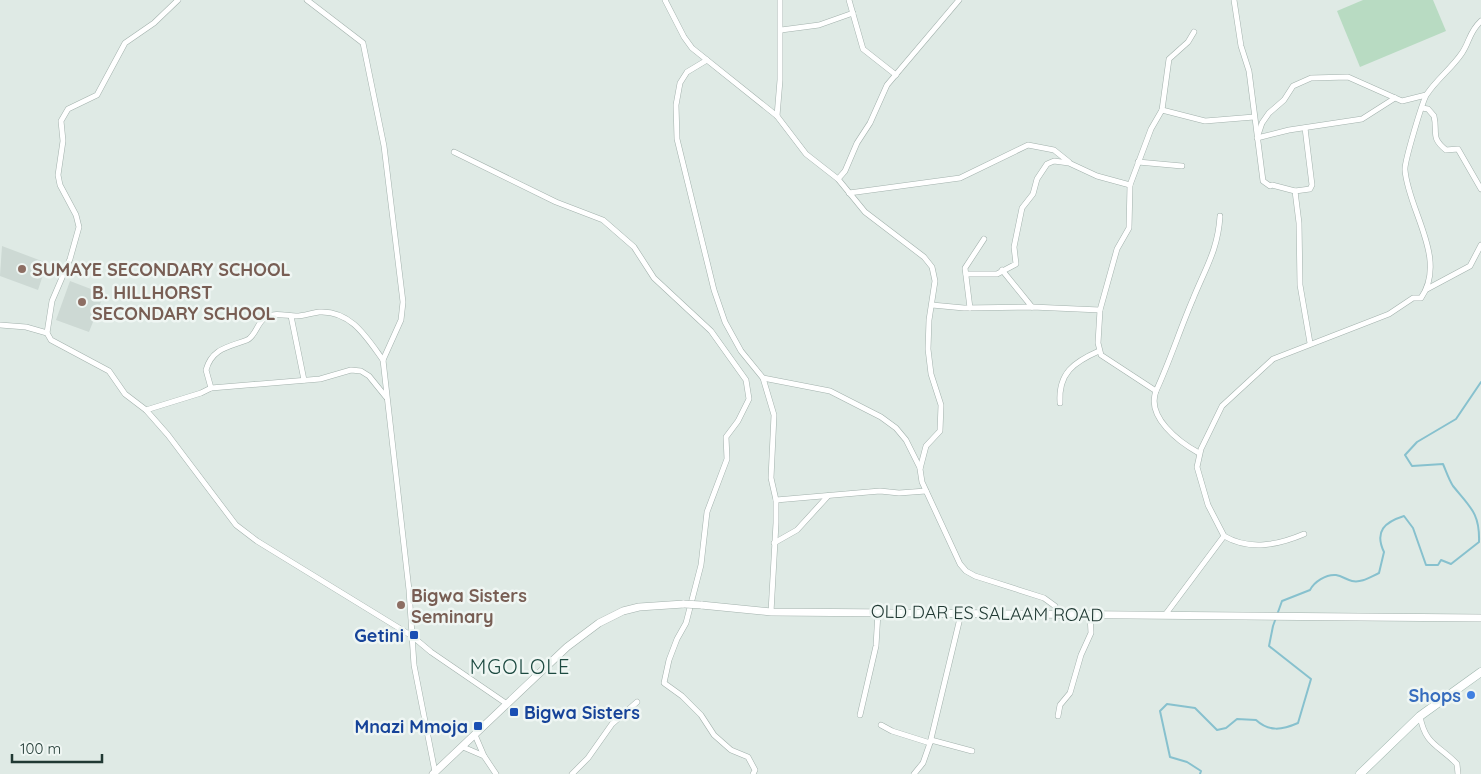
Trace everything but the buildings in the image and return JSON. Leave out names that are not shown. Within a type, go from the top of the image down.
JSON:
[{"type":"main road","points":[[1360,774],[1420,716],[1481,672]]},
{"type":"street","points":[[178,0],[154,23],[125,43],[97,95],[68,109],[62,121],[58,175],[60,185],[76,216],[79,227],[70,259],[52,301],[47,333],[51,340],[109,371],[125,394],[146,410],[168,435],[236,525],[257,541],[412,636],[431,652],[507,704],[434,773]]},
{"type":"street","points":[[306,0],[362,41],[365,48],[384,146],[403,302],[401,320],[383,360],[412,636],[422,709],[434,773]]},
{"type":"street","points":[[665,0],[686,40],[707,60],[778,116],[806,154],[838,179],[849,193],[882,226],[929,263],[935,281],[928,349],[931,374],[942,405],[940,430],[926,446],[920,469]]},
{"type":"street","points":[[778,116],[781,30],[780,0]]},
{"type":"street","points":[[850,0],[863,49],[896,75]]},
{"type":"street","points":[[838,179],[846,171],[857,143],[870,123],[887,85],[959,0]]},
{"type":"street","points":[[1234,0],[1241,46],[1248,71],[1263,181],[1270,186],[1272,184],[1295,190],[1310,189],[1312,185],[1305,128]]},
{"type":"street","points":[[781,30],[818,25],[853,13]]},
{"type":"street","points":[[1427,289],[1429,262],[1424,233],[1408,189],[1404,169],[1405,159],[1426,95],[1462,53],[1470,33],[1481,21]]},
{"type":"street","points":[[1156,391],[1109,361],[1099,351],[1100,310],[1117,249],[1129,228],[1130,185],[1151,129],[1162,110],[1169,59],[1188,42],[1194,32]]},
{"type":"street","points":[[707,60],[687,72],[680,83],[675,115],[678,146],[694,203],[706,262],[725,322],[741,351],[762,378],[774,415],[771,478],[776,500],[771,612]]},
{"type":"street","points":[[1257,138],[1264,118],[1284,100],[1293,86],[1311,78],[1348,77],[1395,98],[1407,101],[1426,95]]},
{"type":"street","points":[[1257,138],[1362,119],[1395,98]]},
{"type":"street","points":[[1422,108],[1428,109],[1434,116],[1435,140],[1446,150],[1458,149],[1481,189]]},
{"type":"street","points":[[1162,110],[1205,122],[1254,117]]},
{"type":"street","points":[[849,193],[960,178],[1028,145],[1054,150],[1069,163],[1098,176],[1130,185]]},
{"type":"street","points":[[454,152],[564,205],[603,220],[634,247],[654,278],[711,332],[746,380],[750,399],[738,421],[726,437],[727,459],[707,512],[701,565],[693,598],[686,624],[677,639],[669,660],[664,683],[682,696],[731,750],[748,757],[755,770],[753,774]]},
{"type":"street","points":[[966,274],[997,274],[1002,270],[1008,270],[1016,264],[1014,247],[1022,208],[1033,194],[1037,180],[1043,170],[1051,162],[1069,163]]},
{"type":"street","points":[[1138,162],[1182,166]]},
{"type":"street","points":[[1295,190],[1299,223],[1300,285],[1310,343]]},
{"type":"street","points":[[1200,453],[1191,448],[1157,416],[1153,399],[1179,340],[1193,298],[1216,249],[1220,216]]},
{"type":"street","points":[[970,308],[966,274],[969,261],[984,239]]},
{"type":"street","points":[[1304,534],[1286,541],[1252,545],[1232,541],[1224,536],[1203,491],[1197,467],[1200,453],[1222,406],[1268,362],[1287,351],[1389,314],[1412,298],[1421,298],[1427,289],[1470,266],[1481,245]]},
{"type":"street","points":[[1002,270],[1032,306]]},
{"type":"street","points":[[932,304],[970,308],[1032,306],[1100,310]]},
{"type":"street","points":[[211,388],[206,370],[212,357],[219,350],[250,338],[257,326],[266,317],[272,315],[291,316],[320,312],[344,317],[362,332],[383,360]]},
{"type":"street","points":[[291,316],[304,380]]},
{"type":"street","points":[[0,325],[26,327],[47,333]]},
{"type":"street","points":[[1060,403],[1060,386],[1067,373],[1078,362],[1099,351]]},
{"type":"street","points":[[146,410],[211,388],[332,378],[351,370],[361,371],[369,376],[387,398]]},
{"type":"street","points":[[762,378],[830,391],[881,417],[896,428],[906,440],[920,469],[926,491],[960,564],[966,571],[975,576],[1044,598],[1055,606],[1058,614]]},
{"type":"street","points":[[776,500],[880,491],[899,494],[926,491]]},
{"type":"street","points":[[774,543],[806,521],[828,496]]},
{"type":"street","points":[[1165,615],[1224,536]]},
{"type":"street","name":"OLD DAR ES SALAAM ROAD","points":[[507,704],[568,647],[599,623],[631,609],[684,604],[771,612],[1481,618]]},
{"type":"street","points":[[860,715],[876,646],[878,612]]},
{"type":"street","points":[[914,774],[923,763],[930,741],[961,614]]},
{"type":"street","points":[[1058,716],[1060,705],[1070,693],[1081,655],[1091,633],[1090,615]]},
{"type":"street","points":[[572,774],[588,758],[612,724],[637,702]]},
{"type":"street","points":[[1420,716],[1422,727],[1428,739],[1457,764],[1458,774]]},
{"type":"street","points":[[881,724],[892,731],[972,751]]},
{"type":"street","points":[[475,734],[484,756],[496,774]]},
{"type":"street","points":[[462,747],[484,756]]},
{"type":"shaded area","name":"SUMAYE SECONDARY SCHOOL","points":[[2,246],[47,263],[38,290],[0,276]]},
{"type":"shaded area","name":"B. HILLHORST SECONDARY SCHOOL","points":[[70,281],[104,294],[89,332],[56,320]]},
{"type":"green space","points":[[1363,0],[1433,0],[1446,31],[1360,67],[1337,11]]},
{"type":"waterway","points":[[1200,774],[1201,771],[1187,762],[1170,757],[1160,711],[1167,704],[1195,708],[1217,730],[1226,728],[1237,719],[1256,720],[1266,727],[1276,729],[1298,723],[1311,679],[1269,646],[1273,626],[1282,601],[1310,590],[1317,581],[1324,577],[1336,575],[1359,581],[1379,573],[1384,552],[1380,538],[1383,528],[1391,521],[1404,516],[1413,528],[1426,565],[1438,565],[1441,560],[1451,564],[1479,542],[1476,517],[1469,505],[1453,486],[1443,464],[1412,466],[1405,455],[1417,442],[1456,419],[1481,382]]},
{"type":"place","name":"SUMAYE SECONDARY SCHOOL","points":[[22,269]]},
{"type":"place","name":"B. HILLHORST SECONDARY SCHOOL","points":[[82,302]]},
{"type":"place","name":"Bigwa Sisters Seminary","points":[[401,605]]},
{"type":"place","name":"Getini","points":[[414,635]]},
{"type":"place","name":"Shops","points":[[1471,695]]},
{"type":"place","name":"Bigwa Sisters","points":[[514,712]]},
{"type":"place","name":"Mnazi Mmoja","points":[[478,726]]},
{"type":"district","name":"MGOLOLE","points":[[520,666]]}]
